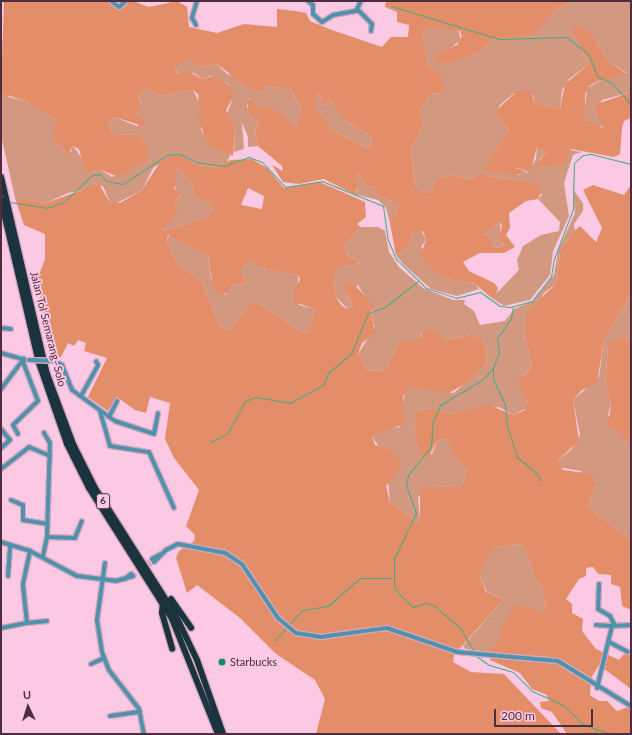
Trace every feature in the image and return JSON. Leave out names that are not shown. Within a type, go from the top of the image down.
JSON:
[{"type":"highway","name":"Jalan Tol Semarang–Solo","points":[[1,177],[38,363],[67,444],[97,501],[163,602],[186,646],[218,734]]},
{"type":"highway","name":"Jalan Tol Semarang–Solo","points":[[1,200],[47,374],[73,444],[95,488],[154,578],[190,644],[223,734]]},
{"type":"highway","points":[[154,578],[191,628]]},
{"type":"highway","points":[[163,602],[162,612],[172,649]]},
{"type":"street","points":[[111,1],[119,6],[126,1]]},
{"type":"street","points":[[196,25],[192,18],[197,1]]},
{"type":"street","points":[[308,1],[313,5],[313,14],[322,22],[333,14],[358,10]]},
{"type":"street","points":[[358,10],[361,1]]},
{"type":"street","points":[[358,10],[372,24],[371,31]]},
{"type":"street","points":[[1,328],[11,329]]},
{"type":"street","points":[[1,353],[24,361],[54,361],[62,365],[72,390],[109,417],[154,434],[158,413]]},
{"type":"street","points":[[1,389],[24,361]]},
{"type":"street","points":[[18,434],[13,425],[38,401],[24,361]]},
{"type":"street","points":[[81,396],[98,365],[96,361]]},
{"type":"street","points":[[109,417],[117,401]]},
{"type":"street","points":[[100,411],[110,446],[149,452],[174,508]]},
{"type":"street","points":[[1,429],[10,440],[1,448]]},
{"type":"street","points":[[42,556],[47,537],[50,456],[49,439],[44,434]]},
{"type":"street","points":[[1,469],[28,447],[50,456]]},
{"type":"street","points":[[11,500],[23,505],[23,520],[47,524]]},
{"type":"street","points":[[47,537],[75,538],[82,521]]},
{"type":"street","points":[[1,542],[42,556],[77,576],[101,579],[125,579],[132,575]]},
{"type":"street","points":[[153,560],[178,544],[237,558],[289,629],[316,637],[391,628],[451,650],[558,661],[597,688],[631,706]]},
{"type":"street","points":[[8,576],[10,545]]},
{"type":"street","points":[[27,623],[23,584],[30,551]]},
{"type":"street","points":[[105,563],[101,579],[97,620],[104,658],[140,712],[144,734]]},
{"type":"street","points":[[597,688],[613,625],[610,616],[598,608],[599,584]]},
{"type":"street","points":[[1,628],[47,621]]},
{"type":"street","points":[[596,626],[631,625]]},
{"type":"street","points":[[609,642],[628,652]]},
{"type":"street","points":[[91,664],[104,658]]},
{"type":"street","points":[[110,716],[140,712]]},
{"type":"shaded area","points":[[4,1],[133,1],[149,7],[177,1],[187,7],[189,27],[217,33],[244,24],[277,27],[277,9],[296,11],[306,13],[310,21],[329,29],[382,47],[391,37],[408,37],[409,25],[397,22],[397,12],[385,7],[386,1],[573,1],[555,10],[532,35],[491,40],[480,52],[450,63],[433,62],[437,54],[457,45],[462,37],[460,31],[429,27],[422,32],[428,66],[442,77],[444,88],[441,93],[431,94],[419,112],[424,124],[411,150],[415,186],[424,193],[433,189],[435,180],[451,175],[471,180],[481,172],[491,177],[538,183],[542,191],[538,199],[526,201],[509,213],[510,228],[506,235],[515,247],[504,253],[480,253],[463,262],[469,271],[494,283],[498,288],[496,295],[492,298],[475,284],[447,279],[432,270],[421,254],[426,240],[423,231],[412,233],[408,248],[396,255],[390,223],[399,205],[376,194],[376,188],[365,185],[359,174],[355,177],[359,186],[354,194],[324,179],[299,184],[283,182],[272,165],[283,171],[282,166],[258,146],[255,131],[259,121],[249,113],[247,100],[251,99],[258,107],[275,109],[297,128],[302,109],[290,89],[267,86],[263,92],[247,87],[217,64],[198,67],[188,59],[174,68],[178,74],[186,70],[202,79],[214,76],[232,87],[234,96],[226,110],[235,130],[233,156],[209,146],[200,124],[198,94],[193,90],[161,96],[147,88],[138,96],[143,107],[136,113],[145,121],[143,126],[114,117],[108,125],[113,134],[140,135],[150,153],[147,161],[118,177],[99,169],[90,172],[84,168],[79,149],[73,146],[68,155],[56,142],[52,135],[56,120],[25,101],[4,94],[1,88]],"holes":[[[316,93],[321,95],[323,106],[331,100],[343,119],[370,135],[372,141],[369,149],[330,129],[327,120],[316,109]],[[500,222],[502,226],[499,239],[505,246],[497,248],[493,247],[491,238],[485,234]]]},
{"type":"shaded area","points":[[573,1],[631,1],[631,92],[602,100],[596,113],[605,127],[589,125],[584,118],[587,88],[605,78],[627,73],[607,60],[596,40],[575,35],[589,64],[569,79],[562,90],[560,109],[535,103],[533,95],[514,93],[499,106],[500,119],[509,130],[484,169],[520,175],[514,169],[520,168],[527,173],[536,159],[537,147],[547,152],[539,160],[539,168],[562,165],[570,150],[581,152],[573,155],[564,183],[569,216],[553,251],[550,275],[530,300],[504,306],[492,298],[519,270],[517,260],[523,246],[541,235],[559,231],[560,222],[538,199],[542,195],[537,183],[491,177],[481,172],[471,180],[451,175],[435,180],[433,189],[424,193],[415,186],[411,150],[424,124],[419,112],[431,94],[441,93],[443,80],[428,66],[422,32],[429,27],[458,29],[461,40],[443,54],[461,59],[480,52],[491,40],[529,35],[555,10]]},
{"type":"shaded area","points":[[578,25],[594,36],[607,60],[627,74],[598,81],[589,86],[585,94],[585,120],[603,128],[595,110],[597,104],[631,92],[631,118],[624,121],[620,154],[614,157],[571,149],[564,165],[539,168],[538,162],[547,152],[537,147],[530,173],[520,168],[515,168],[522,172],[517,175],[483,170],[509,130],[497,115],[498,109],[517,91],[530,90],[535,103],[560,109],[565,84],[589,64],[572,29]]},
{"type":"shaded area","points":[[188,59],[198,67],[217,64],[227,74],[236,75],[242,83],[262,92],[267,86],[290,89],[302,109],[300,126],[297,128],[277,111],[258,107],[248,98],[247,107],[259,121],[255,131],[258,146],[248,147],[248,137],[242,123],[244,149],[234,152],[235,130],[226,116],[232,101],[230,85],[211,76],[202,79],[194,73],[179,74],[174,68],[176,64]]},
{"type":"shaded area","points":[[1,88],[9,97],[25,101],[56,120],[56,142],[65,152],[71,152],[73,146],[81,157],[112,177],[147,161],[148,150],[140,135],[113,134],[108,125],[114,117],[137,126],[143,119],[136,113],[142,104],[138,96],[147,88],[161,96],[193,90],[201,106],[201,130],[215,149],[227,150],[230,156],[227,162],[216,167],[198,165],[182,155],[170,156],[153,168],[142,190],[117,203],[110,203],[103,186],[68,193],[46,203],[15,198],[1,135]]},
{"type":"shaded area","points":[[316,93],[321,95],[323,106],[331,100],[346,121],[370,135],[372,141],[369,149],[330,129],[327,120],[316,109]]},
{"type":"shaded area","points":[[182,155],[198,165],[216,167],[231,160],[252,159],[267,168],[284,188],[320,182],[365,202],[366,217],[357,224],[361,227],[344,246],[346,254],[361,263],[339,267],[334,278],[335,296],[342,306],[348,309],[353,306],[345,290],[346,284],[352,282],[373,305],[371,316],[376,333],[362,343],[358,354],[367,371],[385,370],[400,342],[419,340],[425,329],[431,329],[446,340],[471,335],[483,340],[487,352],[486,364],[465,384],[447,394],[411,386],[403,396],[405,424],[372,436],[375,445],[393,451],[400,462],[398,473],[386,486],[390,502],[415,521],[420,520],[420,491],[424,487],[462,486],[467,469],[454,455],[448,438],[437,441],[429,456],[420,454],[415,440],[414,413],[428,408],[451,414],[489,405],[513,415],[525,410],[527,402],[518,383],[532,366],[525,336],[527,311],[557,283],[560,251],[575,230],[580,226],[596,242],[602,228],[583,190],[593,185],[624,195],[631,185],[631,294],[604,340],[597,383],[582,390],[573,400],[579,441],[557,461],[563,470],[593,474],[595,486],[588,507],[631,540],[631,610],[622,606],[620,587],[611,584],[611,575],[598,574],[593,567],[586,568],[586,576],[579,579],[566,599],[572,604],[572,613],[583,619],[582,631],[596,649],[619,660],[624,654],[631,655],[631,689],[599,665],[591,678],[590,695],[599,701],[607,701],[617,711],[631,706],[631,734],[567,734],[552,712],[541,708],[540,702],[549,701],[547,695],[532,689],[520,673],[490,660],[488,652],[500,638],[501,629],[514,605],[532,608],[539,614],[546,608],[541,585],[535,579],[525,547],[519,544],[497,547],[483,563],[480,577],[486,592],[504,599],[454,655],[453,662],[471,672],[504,674],[561,734],[316,734],[325,699],[315,680],[276,654],[240,618],[197,585],[187,593],[176,558],[179,551],[194,541],[195,535],[186,526],[199,490],[174,458],[165,439],[170,403],[150,397],[146,413],[135,410],[117,397],[108,411],[88,397],[107,358],[84,351],[86,343],[78,340],[74,346],[68,343],[61,357],[52,358],[42,323],[44,314],[37,280],[45,259],[45,234],[24,225],[15,198],[46,203],[99,184],[110,203],[120,203],[142,190],[160,162],[170,156]],"holes":[[[178,168],[193,184],[195,197],[209,202],[213,210],[205,218],[164,231],[161,229],[171,224],[178,208],[174,203],[181,194],[174,188]],[[248,188],[264,196],[262,209],[241,205]],[[168,235],[208,256],[213,288],[219,295],[227,293],[231,285],[248,283],[241,271],[249,260],[267,270],[298,275],[300,280],[294,291],[294,302],[315,309],[309,332],[303,333],[256,302],[250,304],[230,330],[220,327],[202,282],[177,263],[167,242]]]},
{"type":"shaded area","points":[[178,168],[193,184],[195,197],[209,202],[213,210],[205,218],[164,231],[161,229],[171,224],[176,211],[174,203],[180,196],[174,185]]},
{"type":"shaded area","points":[[359,174],[365,185],[376,188],[376,194],[399,205],[390,223],[386,208],[378,200],[354,194],[358,189],[355,177]]},
{"type":"shaded area","points":[[574,176],[574,191],[583,203],[583,211],[574,224],[575,230],[560,251],[557,283],[544,293],[535,308],[529,309],[525,336],[532,366],[524,375],[527,408],[513,415],[499,407],[451,414],[428,408],[414,413],[415,440],[420,454],[432,454],[437,441],[448,438],[467,469],[462,486],[430,487],[418,497],[420,520],[415,521],[390,502],[388,480],[398,473],[393,451],[380,449],[372,436],[383,430],[400,427],[405,390],[411,386],[454,393],[486,364],[487,352],[483,340],[471,335],[446,340],[436,334],[421,334],[420,340],[414,342],[400,342],[385,370],[367,371],[358,354],[375,327],[371,316],[373,311],[358,285],[347,295],[353,306],[348,309],[335,296],[334,278],[339,267],[361,263],[345,253],[344,246],[361,227],[378,227],[385,231],[389,252],[399,267],[423,288],[453,300],[465,300],[464,304],[474,311],[480,325],[505,321],[514,309],[533,301],[554,275],[558,251],[575,213],[573,189]]},
{"type":"shaded area","points":[[500,222],[501,242],[505,246],[497,248],[493,247],[491,238],[485,234]]},
{"type":"shaded area","points":[[421,230],[426,240],[421,247],[447,279],[475,284],[479,289],[457,296],[431,289],[403,264],[396,255],[408,248],[412,233]]},
{"type":"shaded area","points":[[169,235],[208,256],[211,279],[225,295],[231,285],[248,283],[241,271],[249,260],[256,261],[264,269],[298,275],[299,305],[315,309],[309,332],[303,333],[256,302],[250,304],[230,330],[220,327],[202,282],[177,263],[167,242]]},
{"type":"shaded area","points":[[631,294],[631,340],[621,337],[608,348],[605,385],[611,403],[608,415],[631,446],[631,540],[588,507],[595,486],[581,471],[557,467],[557,461],[572,449],[580,435],[573,400],[599,377],[604,340]]},
{"type":"shaded area","points":[[621,337],[631,340],[631,446],[617,430],[608,427],[611,403],[605,385],[608,348],[609,342]]},
{"type":"shaded area","points":[[519,544],[525,547],[535,579],[541,585],[546,608],[540,614],[507,620],[500,638],[488,652],[466,649],[463,646],[504,599],[487,592],[480,577],[482,563],[497,547]]},
{"type":"waterway","points":[[391,6],[499,39],[567,37],[589,55],[597,76],[613,84],[631,105]]},
{"type":"waterway","points":[[10,202],[46,208],[64,202],[92,175],[100,174],[106,181],[123,184],[167,155],[180,154],[196,162],[224,166],[249,157],[262,162],[285,187],[322,181],[383,206],[388,240],[396,259],[426,288],[456,298],[480,292],[500,306],[510,307],[532,301],[551,277],[554,259],[573,209],[574,163],[583,155],[591,154],[631,164]]},
{"type":"waterway","points":[[211,442],[227,434],[245,401],[256,397],[290,403],[323,385],[328,373],[351,354],[368,313],[385,307],[418,281]]},
{"type":"waterway","points":[[474,652],[460,628],[435,606],[425,603],[413,607],[401,596],[394,587],[394,559],[416,513],[406,486],[408,475],[431,447],[433,421],[440,405],[482,380],[493,368],[499,352],[497,338],[511,319],[513,307]]},
{"type":"waterway","points":[[493,368],[493,379],[505,405],[507,426],[517,457],[536,473],[541,481]]},
{"type":"waterway","points":[[289,624],[303,610],[328,606],[360,578],[391,578]]},
{"type":"waterway","points":[[274,641],[287,627]]},
{"type":"waterway","points":[[475,655],[489,665],[513,672],[532,691],[563,705],[584,725],[612,734]]},
{"type":"waterway","points":[[595,734],[597,730]]},
{"type":"tunnel","points":[[131,574],[152,559]]},
{"type":"tunnel","points":[[133,576],[154,562]]},
{"type":"place","name":"Starbucks","points":[[222,662]]}]
